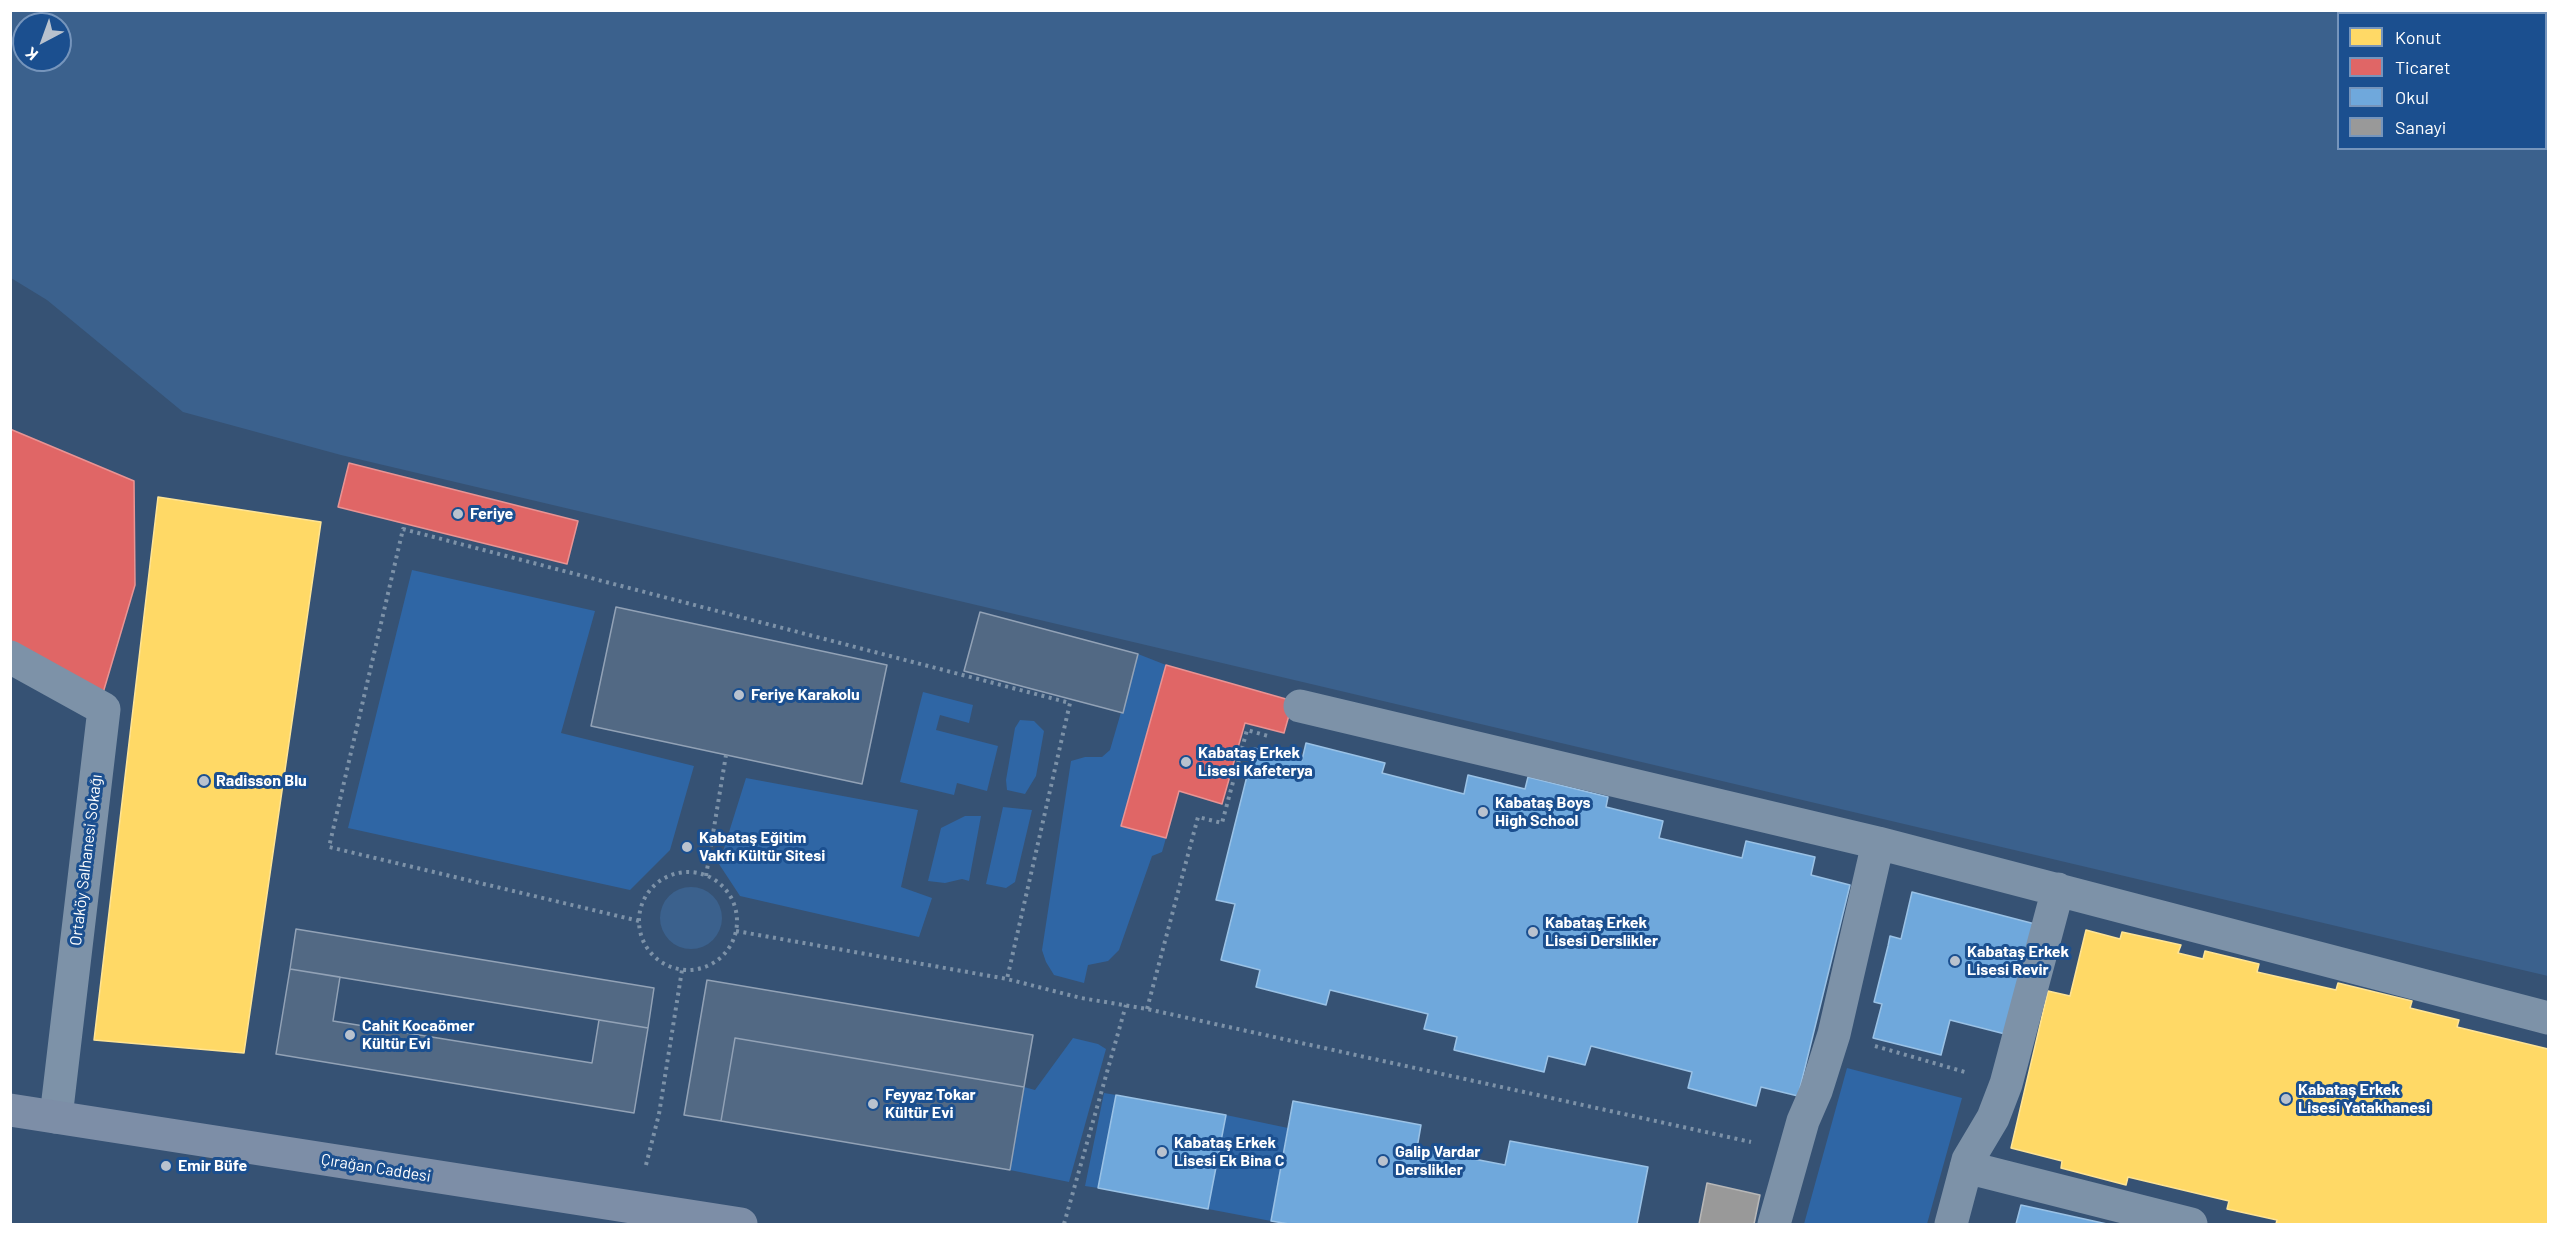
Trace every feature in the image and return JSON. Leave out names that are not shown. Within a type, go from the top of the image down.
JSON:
[{"type":"main road","name":"Çırağan Caddesi","points":[[10,1110],[741,1224]]},
{"type":"street","name":"Ortaköy Salhanesi Sokağı","points":[[10,657],[104,709],[56,1117]]},
{"type":"street","points":[[1300,706],[1878,843],[2548,1018]]},
{"type":"street","points":[[1774,1224],[1793,1151],[1834,1034],[1878,843]]},
{"type":"street","points":[[1951,1224],[1966,1167],[1993,1118],[2006,1084],[2058,889]]},
{"type":"street","points":[[1966,1167],[2191,1224]]},
{"type":"path","points":[[639,921],[329,847],[403,529],[1070,703],[1007,978]]},
{"type":"path","points":[[1147,1009],[1198,817],[1222,823],[1247,730],[1286,741],[1292,717],[1300,706]]},
{"type":"path","points":[[706,876],[726,755]]},
{"type":"path","points":[[692,872],[706,876],[729,895],[735,908],[736,931],[731,945],[710,965],[682,970],[668,966],[652,953],[641,935],[639,921],[645,896],[663,879],[677,873],[692,872]]},
{"type":"path","points":[[736,931],[1007,978],[1081,998],[1147,1009],[1793,1151]]},
{"type":"path","points":[[635,1209],[659,1114],[682,970]]},
{"type":"path","points":[[1064,1224],[1126,1005]]},
{"type":"path","points":[[1834,1034],[2006,1084]]},
{"type":"shaded area","points":[[11,10],[2548,11],[2548,976],[341,455],[183,412],[47,300],[11,278]]},
{"type":"shaded area","points":[[412,570],[595,611],[561,733],[694,766],[670,850],[630,890],[348,828]]},
{"type":"shaded area","points":[[1138,654],[1166,665],[1121,825],[1166,838],[1162,852],[1152,856],[1119,950],[1108,961],[1088,965],[1084,983],[1054,975],[1042,950],[1071,761],[1085,757],[1102,757],[1110,750]]},
{"type":"shaded area","points":[[923,692],[973,705],[969,723],[940,715],[936,730],[998,746],[987,791],[957,783],[954,795],[900,782]]},
{"type":"shaded area","points":[[1020,720],[1034,721],[1044,731],[1036,776],[1025,794],[1007,790],[1006,780],[1015,728]]},
{"type":"shaded area","points":[[746,778],[918,810],[901,887],[932,898],[919,937],[740,896],[719,864]]},
{"type":"shaded area","points":[[1003,807],[1032,810],[1015,882],[1006,888],[986,884]]},
{"type":"shaded area","points":[[965,816],[981,816],[969,881],[962,879],[945,883],[928,881],[941,828]]},
{"type":"shaded area","points":[[685,887],[697,887],[713,896],[720,906],[722,918],[720,930],[713,940],[697,949],[685,949],[674,944],[665,935],[660,924],[660,912],[665,901],[674,892]]},
{"type":"shaded area","points":[[1073,1038],[1098,1044],[1106,1049],[1069,1182],[1010,1170],[1024,1087],[1035,1090]]},
{"type":"shaded area","points":[[1847,1068],[1962,1098],[1927,1224],[1804,1224]]},
{"type":"shaded area","points":[[1104,1093],[1116,1095],[1098,1188],[1085,1186]]},
{"type":"shaded area","points":[[1226,1115],[1288,1128],[1271,1221],[1208,1209]]},
{"type":"building: Konut","name":"Radisson Blu","points":[[158,497],[321,522],[244,1053],[94,1040]]},
{"type":"building: Konut","name":"Kabataş Erkek Lisesi Yatakhanesi","points":[[2086,930],[2120,939],[2122,932],[2181,945],[2178,953],[2203,959],[2205,951],[2259,964],[2257,972],[2336,990],[2338,983],[2412,1001],[2410,1008],[2459,1020],[2457,1027],[2548,1049],[2548,1224],[2276,1224],[2277,1220],[2227,1209],[2229,1201],[2128,1177],[2126,1185],[2061,1168],[2062,1161],[2011,1148],[2048,991],[2070,996]]},
{"type":"building: Ticaret","points":[[10,429],[134,481],[135,585],[103,693],[10,642]]},
{"type":"building: Ticaret","name":"Feriye","points":[[349,463],[578,521],[567,564],[338,507]]},
{"type":"building: Ticaret","name":"Kabataş Erkek Lisesi Kafeterya","points":[[1166,665],[1293,701],[1284,733],[1245,723],[1222,804],[1179,791],[1166,838],[1121,826]]},
{"type":"building: Okul","name":"Kabataş Erkek Lisesi Derslikler","points":[[1306,743],[1385,763],[1382,773],[1464,794],[1468,775],[1525,789],[1528,777],[1608,797],[1606,807],[1663,821],[1659,838],[1742,858],[1746,841],[1815,857],[1811,875],[1850,885],[1798,1096],[1761,1087],[1756,1106],[1688,1088],[1692,1072],[1591,1046],[1585,1065],[1548,1056],[1544,1072],[1454,1050],[1457,1037],[1424,1029],[1428,1014],[1330,990],[1326,1005],[1256,987],[1260,970],[1221,960],[1235,904],[1216,900],[1254,748],[1302,760]]},
{"type":"building: Okul","name":"Kabataş Erkek Lisesi Revir","points":[[1912,892],[2035,924],[2009,1035],[1950,1020],[1941,1055],[1873,1038],[1882,1004],[1874,1002],[1890,936],[1901,939]]},
{"type":"building: Okul","name":"Kabataş Erkek Lisesi Ek Bina C","points":[[1116,1095],[1226,1115],[1208,1209],[1098,1188]]},
{"type":"building: Okul","name":"Galip Vardar Derslikler","points":[[1293,1101],[1421,1125],[1417,1148],[1505,1165],[1510,1141],[1648,1167],[1637,1224],[1289,1224],[1271,1221]]},
{"type":"building: Okul","points":[[2021,1205],[2107,1224],[2016,1224]]},
{"type":"building: Sanayi","points":[[1707,1183],[1760,1195],[1754,1224],[1699,1224]]},
{"type":"building: Diğer","name":"Feriye Karakolu","points":[[616,607],[887,665],[862,784],[591,726]]},
{"type":"building: Diğer","points":[[980,612],[1138,654],[1123,713],[964,671]]},
{"type":"building: Diğer","points":[[296,929],[654,988],[648,1028],[290,969]]},
{"type":"building: Diğer","name":"Cahit Kocaömer Kültür Evi","points":[[290,969],[340,977],[333,1021],[592,1063],[599,1020],[648,1028],[634,1113],[276,1054]]},
{"type":"building: Diğer","points":[[707,980],[1033,1035],[1024,1087],[735,1038],[721,1121],[684,1115]]},
{"type":"building: Diğer","name":"Feyyaz Tokar Kültür Evi","points":[[735,1038],[1024,1087],[1010,1170],[721,1121]]},
{"type":"place","name":"Feriye","points":[[458,514]]},
{"type":"place","name":"Feriye Karakolu","points":[[739,695]]},
{"type":"place","name":"Kabataş Erkek Lisesi Kafeterya","points":[[1186,762]]},
{"type":"place","name":"Radisson Blu","points":[[204,781]]},
{"type":"place","name":"Kabataş Boys High School","points":[[1483,812]]},
{"type":"place","name":"Kabataş Eğitim Vakfı Kültür Sitesi","points":[[687,847]]},
{"type":"place","name":"Kabataş Erkek Lisesi Derslikler","points":[[1533,932]]},
{"type":"place","name":"Kabataş Erkek Lisesi Revir","points":[[1955,961]]},
{"type":"place","name":"Cahit Kocaömer Kültür Evi","points":[[350,1035]]},
{"type":"place","name":"Kabataş Erkek Lisesi Yatakhanesi","points":[[2286,1099]]},
{"type":"place","name":"Feyyaz Tokar Kültür Evi","points":[[873,1104]]},
{"type":"place","name":"Kabataş Erkek Lisesi Ek Bina C","points":[[1162,1152]]},
{"type":"place","name":"Galip Vardar Derslikler","points":[[1383,1161]]},
{"type":"place","name":"Emir Büfe","points":[[166,1166]]}]
